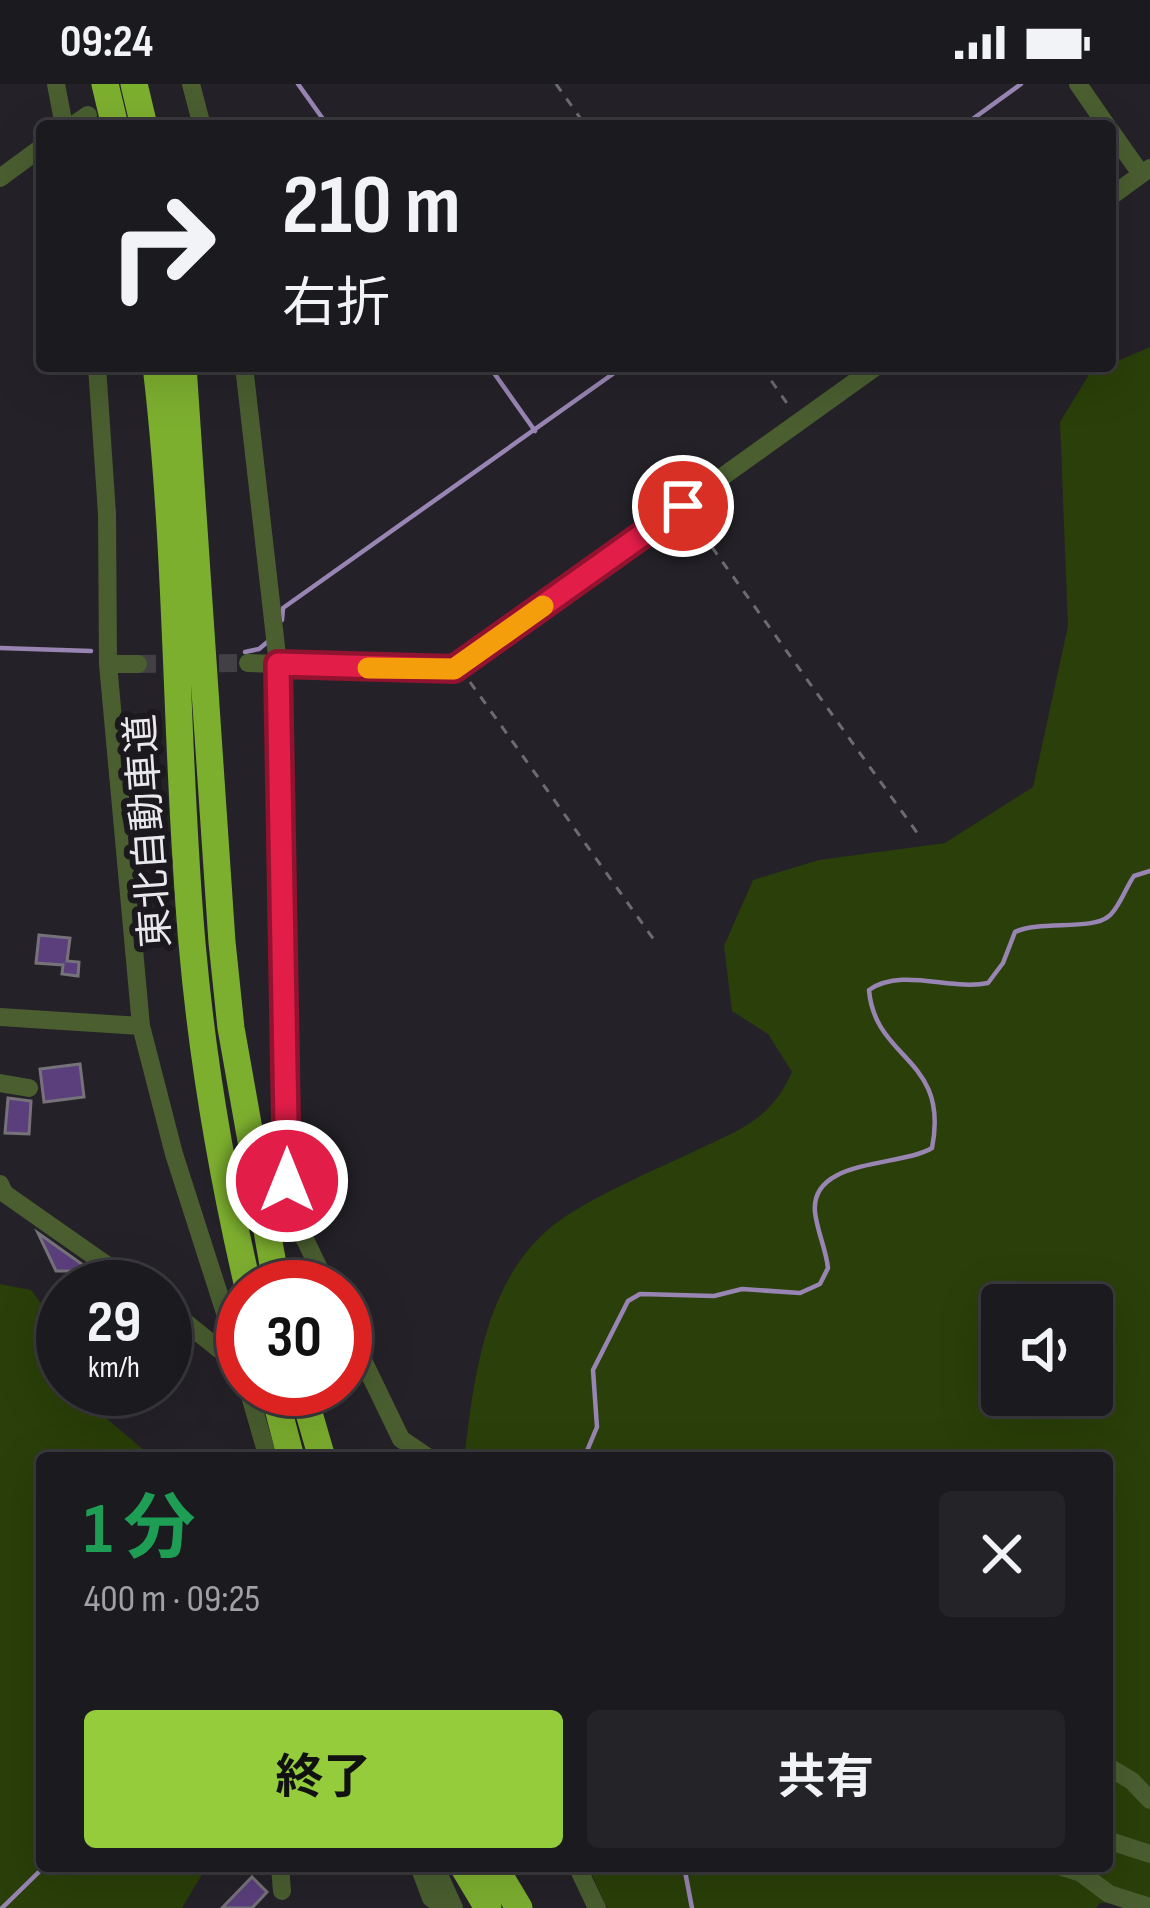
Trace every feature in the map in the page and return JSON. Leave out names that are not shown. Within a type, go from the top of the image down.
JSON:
[{"type":"highway","points":[[105,84],[114,120]]},
{"type":"highway","points":[[134,84],[143,120]]},
{"type":"highway","name":"東北自動車道","points":[[156,372],[193,947],[216,1121],[243,1260]]},
{"type":"highway","name":"東北自動車道","points":[[183,372],[222,942],[241,1093],[272,1260]]},
{"type":"highway","points":[[280,1416],[289,1452]]},
{"type":"highway","points":[[310,1416],[320,1452]]},
{"type":"highway","points":[[467,1872],[488,1908]]},
{"type":"highway","points":[[498,1872],[519,1908]]},
{"type":"street","points":[[56,84],[74,120]]},
{"type":"street","points":[[191,84],[200,120]]},
{"type":"street","points":[[1078,84],[1103,120]]},
{"type":"street","points":[[1116,136],[1146,171],[1116,193]]},
{"type":"street","points":[[0,178],[36,151]]},
{"type":"street","points":[[97,372],[107,514],[108,664],[141,1025],[174,1154],[216,1283]]},
{"type":"street","points":[[245,372],[278,664],[287,1181],[298,1226],[315,1260]]},
{"type":"street","points":[[248,663],[420,670],[459,665],[869,372]]},
{"type":"street","points":[[108,664],[138,664]]},
{"type":"street","points":[[0,1017],[141,1025]]},
{"type":"street","points":[[0,1083],[29,1088]]},
{"type":"street","points":[[1,1192],[99,1260]]},
{"type":"street","points":[[192,1328],[216,1347]]},
{"type":"street","points":[[372,1378],[401,1438],[421,1452]]},
{"type":"street","points":[[256,1416],[266,1452]]},
{"type":"street","points":[[1113,1770],[1150,1800]]},
{"type":"street","points":[[1113,1842],[1150,1853]]},
{"type":"street","points":[[280,1872],[281,1891]]},
{"type":"street","points":[[421,1872],[431,1898],[450,1908]]},
{"type":"street","points":[[437,1872],[450,1908]]},
{"type":"street","points":[[580,1872],[597,1908]]},
{"type":"street","points":[[1079,1872],[1109,1894],[1150,1906]]},
{"type":"path","points":[[556,84],[582,120]]},
{"type":"path","points":[[765,372],[800,422]]},
{"type":"path","points":[[683,506],[918,834]]},
{"type":"path","points":[[459,665],[657,944]]},
{"type":"green space","points":[[1150,347],[1150,1898],[1100,1903],[1096,1908],[607,1908],[591,1872],[1113,1872],[1113,1452],[465,1452],[487,1331],[511,1274],[529,1249],[582,1206],[754,1121],[784,1088],[792,1072],[768,1034],[732,1011],[724,946],[753,880],[819,860],[945,843],[1033,787],[1068,626],[1060,422],[1090,373],[1116,372],[1116,362]]},
{"type":"green space","points":[[0,1284],[31,1290],[36,1297],[36,1416],[105,1416],[146,1452],[36,1452],[36,1872],[203,1872],[182,1908],[0,1908]]},
{"type":"building","points":[[39,935],[70,938],[67,961],[79,962],[78,976],[62,974],[63,965],[36,963]]},
{"type":"building","points":[[80,1064],[84,1097],[44,1102],[40,1069]]},
{"type":"building","points":[[8,1098],[31,1101],[29,1134],[5,1133]]},
{"type":"building","points":[[38,1233],[76,1260],[51,1260]]},
{"type":"building","points":[[252,1877],[267,1892],[252,1908],[222,1908]]},
{"type":"waterway","points":[[298,84],[324,120]]},
{"type":"waterway","points":[[971,120],[1021,84]]},
{"type":"waterway","points":[[493,372],[535,431]]},
{"type":"waterway","points":[[282,620],[283,608],[616,372]]},
{"type":"waterway","points":[[245,652],[271,639]]},
{"type":"waterway","points":[[0,648],[91,651]]},
{"type":"waterway","points":[[587,1452],[597,1427],[593,1370],[628,1301],[640,1294],[714,1296],[742,1289],[800,1293],[820,1284],[828,1268],[815,1212],[817,1195],[827,1182],[860,1167],[932,1148],[931,1095],[884,1032],[869,990],[896,980],[988,983],[1003,963],[1015,932],[1101,921],[1116,908],[1134,876],[1150,871]]},
{"type":"waterway","points":[[2,1908],[39,1872]]},
{"type":"waterway","points":[[685,1872],[692,1908]]},
{"type":"tunnel","points":[[138,664],[248,663]]},
{"type":"slow traffic","points":[[368,668],[454,669],[543,606]]},
{"type":"route","points":[[287,1181],[278,664],[454,669],[683,506]]}]
